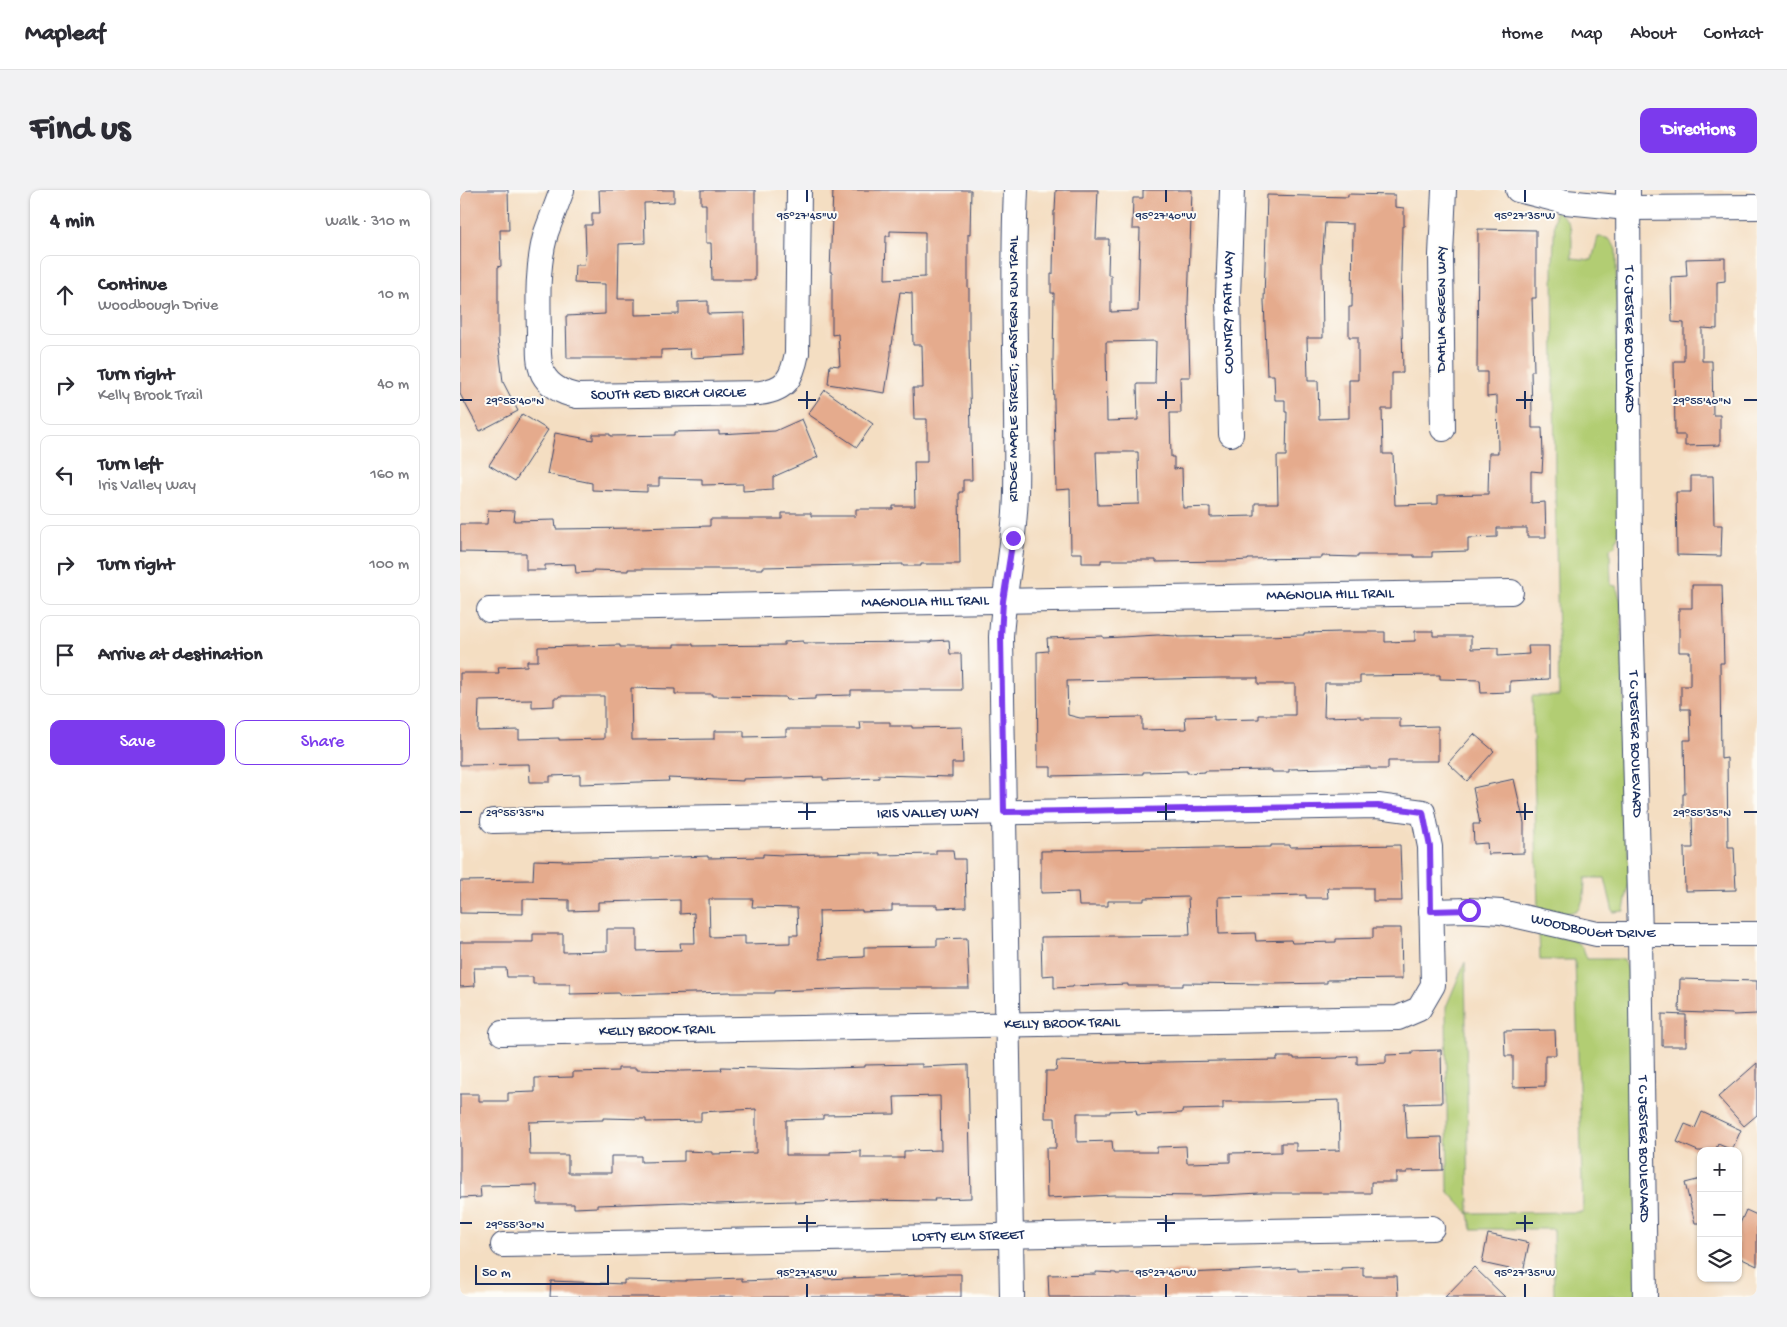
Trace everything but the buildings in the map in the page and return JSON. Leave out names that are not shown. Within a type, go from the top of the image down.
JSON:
[{"type":"street","name":"SOUTH RED BIRCH CIRCLE","points":[[562,190],[546,233],[540,266],[538,295],[539,359],[543,374],[552,385],[564,393],[577,396],[760,393],[775,390],[786,382],[794,369],[797,353],[799,190]]},
{"type":"street","name":"RIDGE MAPLE STREET; EASTERN RUN TRAIL","points":[[1012,1297],[1001,637],[1003,601],[1013,538],[1016,494],[1013,253],[1016,190]]},
{"type":"street","name":"COUNTRY PATH WAY","points":[[1231,434],[1228,296],[1232,190]]},
{"type":"street","name":"DAHLIA GREEN WAY","points":[[1443,429],[1441,255],[1444,190]]},
{"type":"street","points":[[1518,190],[1566,202],[1628,199],[1757,208]]},
{"type":"street","name":"T C JESTER BOULEVARD","points":[[1628,199],[1630,568],[1640,934],[1645,1297]]},
{"type":"street","name":"MAGNOLIA HILL TRAIL","points":[[489,610],[1511,592]]},
{"type":"street","name":"IRIS VALLEY WAY","points":[[493,821],[1378,806],[1423,812]]},
{"type":"street","name":"KELLY BROOK TRAIL","points":[[502,1033],[1398,1018],[1419,1009],[1433,985],[1430,847],[1423,812]]},
{"type":"street","name":"WOODBOUGH DRIVE","points":[[1431,911],[1469,910],[1501,912],[1597,934],[1757,934]]},
{"type":"street","name":"LOFTY ELM STREET","points":[[503,1245],[1432,1228]]},
{"type":"green space","points":[[1555,210],[1562,215],[1569,225],[1572,236],[1572,258],[1592,260],[1598,237],[1610,240],[1616,250],[1619,532],[1615,546],[1610,548],[1611,585],[1616,586],[1621,601],[1629,882],[1624,911],[1613,912],[1605,878],[1585,878],[1583,901],[1575,911],[1560,913],[1538,909],[1532,696],[1559,696],[1553,265]]},
{"type":"green space","points":[[1539,932],[1575,941],[1583,948],[1587,959],[1624,959],[1632,980],[1639,1297],[1554,1297],[1553,1229],[1472,1229],[1469,1214],[1448,1191],[1446,1007],[1465,962],[1469,1213],[1583,1212],[1575,960],[1540,960]]},
{"type":"route","points":[[1013,538],[1003,601],[1001,637],[1004,812],[1378,806],[1423,812],[1430,847],[1431,911],[1469,910]]}]
